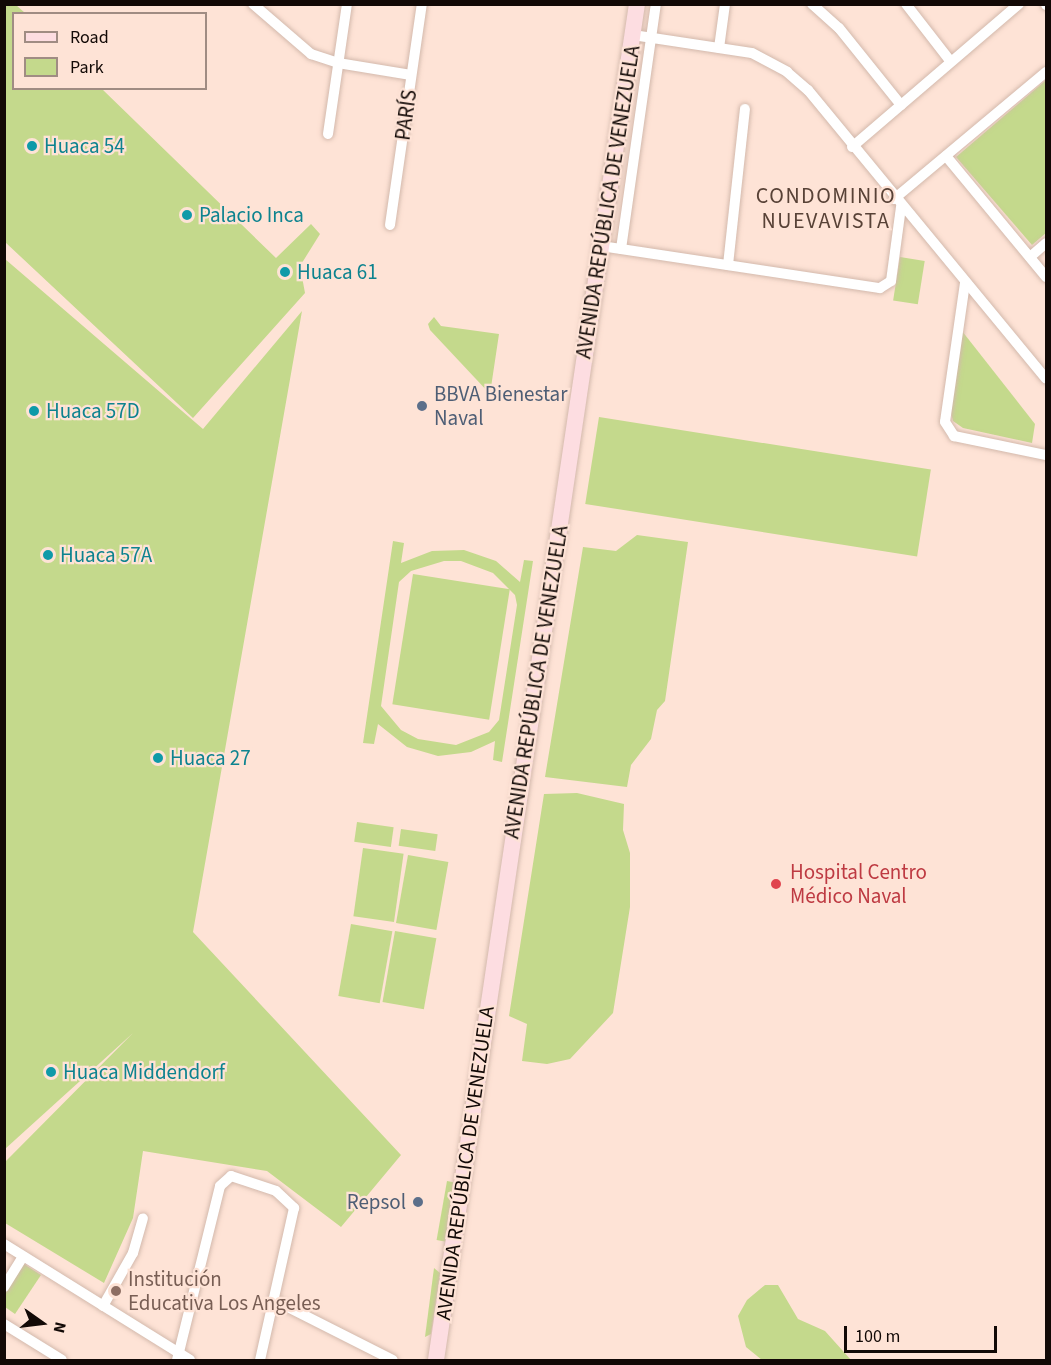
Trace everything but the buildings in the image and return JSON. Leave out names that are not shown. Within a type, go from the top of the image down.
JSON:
[{"type":"main road","name":"AVENIDA REPÚBLICA DE VENEZUELA","points":[[436,1360],[637,4]]},
{"type":"street","points":[[253,4],[291,41],[311,54],[338,63],[411,75]]},
{"type":"street","points":[[328,134],[347,4]]},
{"type":"street","name":"PARÍS","points":[[390,225],[422,4]]},
{"type":"street","points":[[621,249],[656,4]]},
{"type":"street","points":[[719,48],[725,4]]},
{"type":"street","points":[[812,4],[839,28],[901,105]]},
{"type":"street","points":[[922,4],[910,9],[951,62]]},
{"type":"street","points":[[852,147],[1019,4]]},
{"type":"street","points":[[633,35],[762,57],[787,72],[808,90],[898,203],[1047,379]]},
{"type":"street","points":[[601,246],[886,286],[891,281],[898,203],[946,156],[1047,72]]},
{"type":"street","points":[[728,265],[745,109]]},
{"type":"street","points":[[946,156],[1047,277]]},
{"type":"street","points":[[1030,257],[1047,243]]},
{"type":"street","points":[[965,283],[945,422],[954,436],[1047,454]]},
{"type":"street","points":[[178,1357],[220,1186],[231,1176],[253,1182],[287,1197],[294,1208],[260,1360]]},
{"type":"street","points":[[103,1306],[133,1253],[143,1218]]},
{"type":"street","points":[[4,1244],[103,1306],[178,1357],[189,1360]]},
{"type":"street","points":[[4,1287],[23,1256]]},
{"type":"street","points":[[274,1300],[393,1360]]},
{"type":"street","points":[[4,1324],[62,1360]]},
{"type":"green space","points":[[4,5],[16,5],[24,12],[12,12],[12,90],[103,90],[276,258],[311,224],[320,234],[300,266],[305,293],[193,418],[5,242]]},
{"type":"green space","points":[[1046,80],[1046,233],[1032,245],[956,157]]},
{"type":"green space","points":[[900,257],[925,261],[918,304],[893,300]]},
{"type":"green space","points":[[5,259],[203,429],[302,311],[193,932],[401,1155],[341,1227],[267,1171],[143,1151],[133,1218],[104,1283],[5,1223],[5,1162],[133,1033],[5,1149]]},
{"type":"green space","points":[[434,317],[441,326],[499,334],[490,394],[430,330],[428,324]]},
{"type":"green space","points":[[962,331],[1035,424],[1032,443],[963,428],[953,421],[950,409]]},
{"type":"green space","points":[[599,417],[931,470],[917,556],[585,504]]},
{"type":"green space","points":[[637,535],[688,542],[665,701],[657,710],[651,739],[631,765],[627,787],[545,777],[583,547],[616,551]]},
{"type":"green space","points":[[393,541],[404,543],[401,563],[432,551],[464,550],[496,561],[520,582],[524,560],[533,561],[502,762],[493,760],[495,741],[471,752],[438,756],[407,747],[378,724],[374,744],[363,743]],"holes":[[[444,561],[461,561],[493,573],[515,595],[517,605],[499,720],[489,732],[456,745],[418,739],[401,730],[381,706],[399,582],[411,571]]]},
{"type":"green space","points":[[413,574],[510,589],[489,720],[392,704]]},
{"type":"green space","points":[[577,793],[624,804],[623,830],[630,853],[630,907],[613,1013],[570,1059],[547,1064],[522,1061],[527,1024],[509,1016],[544,794]]},
{"type":"green space","points":[[357,822],[394,827],[391,847],[354,842]]},
{"type":"green space","points":[[401,829],[438,834],[435,851],[399,846]]},
{"type":"green space","points":[[363,848],[404,854],[394,922],[353,916]]},
{"type":"green space","points":[[408,855],[448,862],[436,930],[396,923]]},
{"type":"green space","points":[[351,924],[392,931],[380,1003],[338,996]]},
{"type":"green space","points":[[395,931],[436,938],[424,1009],[382,1002]]},
{"type":"green space","points":[[447,1181],[458,1183],[447,1242],[437,1240]]},
{"type":"green space","points":[[24,1264],[41,1275],[15,1314],[5,1307],[4,1293]]},
{"type":"green space","points":[[434,1268],[440,1273],[431,1334],[425,1337]]},
{"type":"green space","points":[[765,1285],[778,1285],[798,1319],[825,1331],[851,1360],[762,1360],[746,1347],[738,1316],[747,1300]]},
{"type":"place","name":"Huaca 54","points":[[32,146]]},
{"type":"place","name":"Palacio Inca","points":[[187,215]]},
{"type":"place","name":"Huaca 61","points":[[285,272]]},
{"type":"place","name":"BBVA Bienestar Naval","points":[[422,406]]},
{"type":"place","name":"Huaca 57D","points":[[34,411]]},
{"type":"place","name":"Huaca 57A","points":[[48,555]]},
{"type":"place","name":"Huaca 27","points":[[158,758]]},
{"type":"place","name":"Hospital Centro Médico Naval","points":[[776,884]]},
{"type":"place","name":"Huaca Middendorf","points":[[51,1072]]},
{"type":"place","name":"Repsol","points":[[418,1202]]},
{"type":"place","name":"Institución Educativa Los Angeles","points":[[116,1291]]},
{"type":"district","name":"CONDOMINIO NUEVAVISTA","points":[[826,208]]}]
